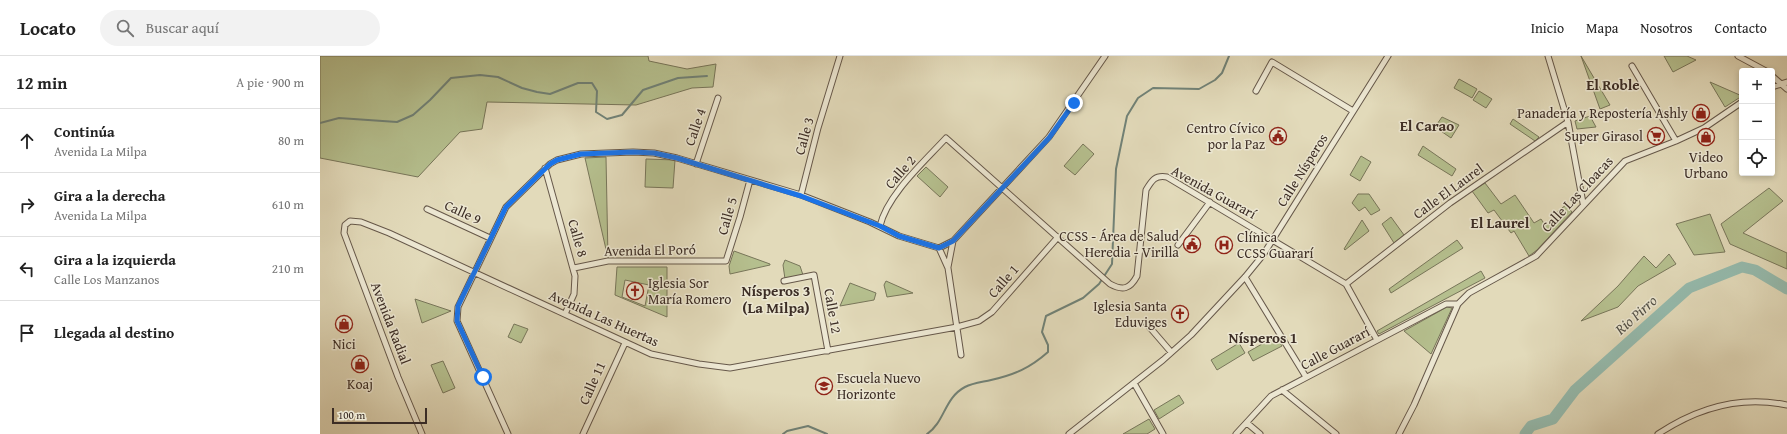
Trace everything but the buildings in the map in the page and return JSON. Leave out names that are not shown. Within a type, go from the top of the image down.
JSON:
[{"type":"street","name":"Calle 3","points":[[801,196],[818,128],[840,56]]},
{"type":"street","points":[[508,434],[457,321],[458,306],[473,272],[506,207],[545,168],[557,160],[572,155],[620,152],[654,153],[696,164],[801,196],[880,226],[899,236],[939,248],[953,241],[1058,127],[1104,56]]},
{"type":"street","name":"Calle Nísperos","points":[[1069,434],[1191,335],[1245,277],[1263,255],[1388,56]]},
{"type":"street","points":[[1548,56],[1568,122],[1583,203]]},
{"type":"street","points":[[1742,57],[1761,68]]},
{"type":"street","points":[[1256,91],[1272,62],[1353,112]]},
{"type":"street","points":[[1632,66],[1676,141]]},
{"type":"street","points":[[1775,78],[1784,83],[1787,89]]},
{"type":"street","name":"Calle 4","points":[[696,164],[718,98]]},
{"type":"street","name":"Calle Las Cloacas","points":[[1399,434],[1414,406],[1458,304],[1469,293],[1536,256],[1583,203],[1625,161],[1676,141],[1704,128],[1739,104]]},
{"type":"street","name":"Calle El Laurel","points":[[1346,284],[1450,203],[1568,122]]},
{"type":"street","name":"Avenida Guararí","points":[[946,138],[1058,236],[1110,284],[1117,288],[1125,288],[1132,284],[1137,276],[1146,190],[1153,179],[1159,176],[1167,177],[1346,284]]},
{"type":"street","name":"Calle 2","points":[[880,226],[887,206],[895,195],[946,138]]},
{"type":"street","name":"Calle 8","points":[[545,168],[574,268],[574,294],[566,314]]},
{"type":"street","name":"Calle 5","points":[[727,259],[750,180]]},
{"type":"street","points":[[1178,245],[1210,202]]},
{"type":"street","name":"Calle 9","points":[[427,209],[490,238]]},
{"type":"street","name":"Avenida Las Huertas","points":[[350,221],[361,222],[389,233],[651,354],[699,364],[730,368],[957,327]]},
{"type":"street","name":"Avenida Radial","points":[[350,221],[345,226],[344,233],[398,377],[422,434]]},
{"type":"street","name":"Calle 1","points":[[957,327],[979,321],[992,312],[1058,236]]},
{"type":"street","points":[[948,268],[953,241]]},
{"type":"street","points":[[939,248],[948,268],[961,355]]},
{"type":"street","name":"Avenida El Poró","points":[[574,268],[608,261],[724,261],[727,259]]},
{"type":"street","name":"Calle 12","points":[[784,281],[814,275],[828,351]]},
{"type":"street","points":[[1245,277],[1306,377]]},
{"type":"street","points":[[1346,284],[1377,340]]},
{"type":"street","name":"Calle Guararí","points":[[1236,434],[1247,424],[1264,401],[1282,390],[1446,304],[1458,304]]},
{"type":"street","points":[[1146,323],[1171,352]]},
{"type":"street","name":"Calle 11","points":[[583,434],[625,343]]},
{"type":"street","points":[[1134,382],[1163,434]]},
{"type":"street","points":[[1282,390],[1336,434]]},
{"type":"street","points":[[1658,434],[1692,415],[1722,405],[1752,400],[1787,405]]},
{"type":"street","points":[[1247,424],[1260,434]]},
{"type":"green space","points":[[320,56],[648,56],[649,61],[687,69],[716,64],[713,87],[692,88],[636,105],[487,102],[482,129],[460,132],[418,177],[320,158]]},
{"type":"green space","points":[[1581,56],[1610,105],[1600,109]]},
{"type":"green space","points":[[1664,56],[1687,56],[1696,60],[1673,72]]},
{"type":"green space","points":[[1459,79],[1477,89],[1472,98],[1454,88]]},
{"type":"green space","points":[[1710,82],[1739,95],[1739,98],[1725,107]]},
{"type":"green space","points":[[1479,91],[1492,99],[1486,108],[1473,100]]},
{"type":"green space","points":[[1590,116],[1596,127],[1577,129],[1575,121]]},
{"type":"green space","points":[[1442,117],[1459,125],[1451,138],[1435,127]]},
{"type":"green space","points":[[1513,119],[1539,137],[1535,141],[1510,124]]},
{"type":"green space","points":[[1083,144],[1094,154],[1075,175],[1064,166]]},
{"type":"green space","points":[[1423,146],[1456,169],[1452,176],[1418,155]]},
{"type":"green space","points":[[1361,156],[1371,162],[1360,181],[1350,175]]},
{"type":"green space","points":[[606,157],[608,258],[585,158]]},
{"type":"green space","points":[[646,159],[675,160],[673,188],[645,187]]},
{"type":"green space","points":[[926,167],[948,187],[940,197],[917,176]]},
{"type":"green space","points":[[1485,183],[1501,204],[1515,195],[1534,223],[1541,219],[1545,225],[1560,215],[1558,211],[1566,205],[1572,212],[1537,250],[1529,256],[1514,231],[1511,233],[1494,210],[1488,213],[1472,191]]},
{"type":"green space","points":[[1769,188],[1783,201],[1743,233],[1787,253],[1787,269],[1730,244],[1721,224]]},
{"type":"green space","points":[[1358,194],[1369,194],[1380,210],[1371,215],[1365,207],[1359,211],[1352,203]]},
{"type":"green space","points":[[1710,214],[1725,252],[1694,255],[1676,224]]},
{"type":"green space","points":[[1391,217],[1404,235],[1394,243],[1382,224]]},
{"type":"green space","points":[[1362,220],[1369,231],[1345,250],[1344,249]]},
{"type":"green space","points":[[1457,240],[1463,248],[1391,293],[1389,289]]},
{"type":"green space","points":[[734,251],[770,265],[730,274],[729,266]]},
{"type":"green space","points":[[1669,254],[1676,264],[1638,286],[1618,307],[1581,321],[1618,286],[1644,256],[1656,268]]},
{"type":"green space","points":[[785,260],[800,266],[803,275],[785,279],[783,265]]},
{"type":"green space","points":[[617,267],[667,267],[667,317],[615,295]],"holes":[[[625,280],[649,285],[645,306],[622,297]]]},
{"type":"green space","points":[[1481,271],[1485,278],[1379,334],[1377,331]]},
{"type":"green space","points":[[886,281],[913,293],[887,297],[884,285]]},
{"type":"green space","points":[[850,283],[876,293],[874,300],[840,306]]},
{"type":"green space","points":[[415,299],[451,311],[422,323]]},
{"type":"green space","points":[[1447,307],[1452,308],[1431,354],[1404,331]]},
{"type":"green space","points":[[514,324],[528,329],[521,343],[508,337]]},
{"type":"green space","points":[[1276,336],[1282,346],[1253,361],[1248,352]]},
{"type":"green space","points":[[1239,343],[1245,353],[1217,370],[1211,360]]},
{"type":"green space","points":[[443,361],[455,388],[443,393],[431,365]]},
{"type":"green space","points":[[1179,395],[1184,403],[1159,419],[1154,410]]},
{"type":"green space","points":[[1149,419],[1155,429],[1147,434],[1123,434]]},
{"type":"waterway","points":[[927,434],[938,423],[953,397],[965,387],[971,384],[1014,373],[1035,362],[1048,352],[1048,345],[1042,332],[1046,316],[1083,298],[1099,284],[1112,264],[1116,169],[1127,116],[1138,98],[1153,88],[1199,89],[1215,80],[1222,73],[1229,56]]},
{"type":"waterway","points":[[320,123],[339,118],[397,122],[413,115],[451,78],[480,75],[498,77],[522,88],[550,94],[578,83],[592,83],[597,91],[596,112],[607,119],[622,115],[643,90],[678,78],[707,76]]},
{"type":"waterway","name":"Rio Pirro","points":[[1525,434],[1531,426],[1553,419],[1575,390],[1689,288],[1742,267],[1755,270],[1787,289]]},
{"type":"waterway","points":[[783,434],[787,431],[808,426],[827,434]]},
{"type":"place","name":"Panadería y Repostería Ashly","points":[[1701,113]]},
{"type":"place","name":"Centro Cívico por la Paz","points":[[1278,136]]},
{"type":"place","name":"Super Girasol","points":[[1656,136]]},
{"type":"place","name":"Video Urbano","points":[[1706,137]]},
{"type":"place","name":"CCSS - Área de Salud Heredia - Virilla","points":[[1192,244]]},
{"type":"place","name":"Clínica CCSS Guararí","points":[[1224,245]]},
{"type":"place","name":"Iglesia Sor María Romero","points":[[635,291]]},
{"type":"place","name":"Iglesia Santa Eduviges","points":[[1180,314]]},
{"type":"place","name":"Nici","points":[[344,324]]},
{"type":"place","name":"Koaj","points":[[360,364]]},
{"type":"place","name":"Escuela Nuevo Horizonte","points":[[824,386]]},
{"type":"district","name":"El Roble","points":[[1613,85]]},
{"type":"district","name":"El Carao","points":[[1427,126]]},
{"type":"district","name":"El Laurel","points":[[1500,223]]},
{"type":"district","name":"Nísperos 3 (La Milpa)","points":[[776,300]]},
{"type":"district","name":"Nísperos 1","points":[[1263,338]]},
{"type":"route","points":[[483,377],[457,321],[458,306],[473,272],[506,207],[545,168],[557,160],[572,155],[581,154],[633,152],[654,153],[677,158],[801,196],[880,226],[899,236],[939,248],[953,241],[1049,138],[1074,103]]}]
